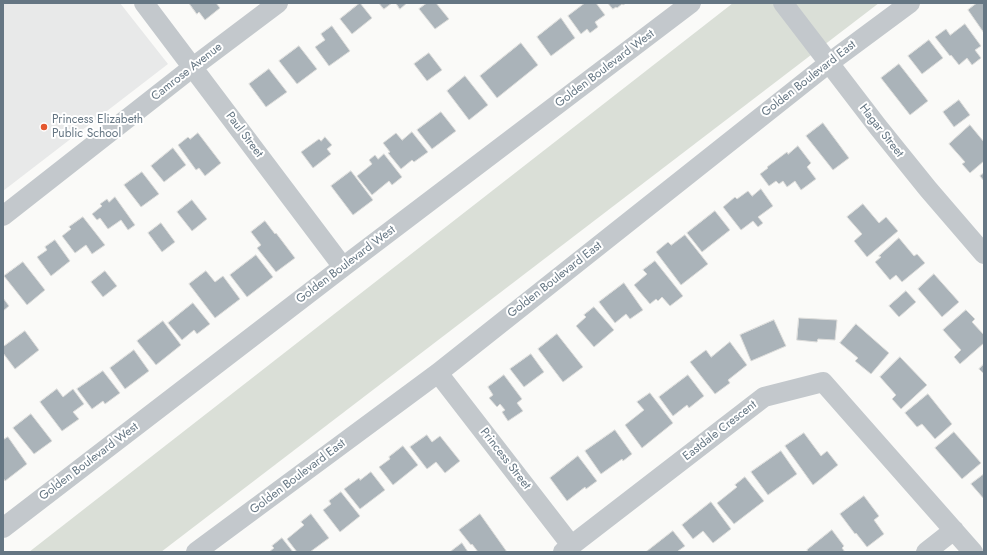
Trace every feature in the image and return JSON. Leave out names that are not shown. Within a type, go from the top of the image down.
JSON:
[{"type":"street","name":"Paul Street","points":[[144,3],[343,267]]},
{"type":"street","name":"Camrose Avenue","points":[[3,216],[193,67],[278,3]]},
{"type":"street","name":"Golden Boulevard West","points":[[3,528],[343,267],[691,3]]},
{"type":"street","name":"Hagar Street","points":[[783,3],[928,189],[984,254]]},
{"type":"street","name":"Golden Boulevard East","points":[[196,552],[438,373],[829,63],[910,3]]},
{"type":"street","name":"Princess Street","points":[[438,373],[567,549]]},
{"type":"street","name":"Eastdale Crescent","points":[[567,549],[764,397],[823,382],[973,552]]},
{"type":"street","points":[[926,552],[954,530]]},
{"type":"shaded area","name":"Princess Elizabeth Public School","points":[[3,3],[120,3],[168,64],[3,191]]},
{"type":"shaded area","points":[[733,3],[879,3],[161,552],[29,552]]},
{"type":"building","points":[[189,3],[216,3],[220,8],[205,20],[199,12],[197,14]]},
{"type":"building","points":[[360,3],[372,18],[352,34],[340,19]]},
{"type":"building","points":[[379,3],[392,3],[384,9]]},
{"type":"building","points":[[396,3],[407,3],[400,9]]},
{"type":"building","points":[[427,3],[436,3],[449,19],[435,29],[419,9]]},
{"type":"building","points":[[585,3],[596,3],[605,15],[595,22],[598,27],[590,33],[587,29],[581,34],[568,16]]},
{"type":"building","points":[[608,3],[626,3],[613,9]]},
{"type":"building","points":[[977,3],[984,3],[984,33],[968,10]]},
{"type":"building","points":[[561,18],[575,38],[551,56],[537,37]]},
{"type":"building","points":[[965,24],[981,46],[975,50],[981,58],[972,65],[967,58],[959,65],[935,37],[946,29],[950,35]]},
{"type":"building","points":[[332,26],[350,51],[329,66],[315,47],[325,40],[321,34]]},
{"type":"building","points":[[929,40],[943,58],[922,74],[908,56]]},
{"type":"building","points":[[521,43],[538,65],[497,98],[480,76]]},
{"type":"building","points":[[299,46],[317,69],[297,84],[279,61]]},
{"type":"building","points":[[429,53],[442,70],[427,81],[414,64]]},
{"type":"building","points":[[899,64],[928,101],[910,115],[881,78]]},
{"type":"building","points":[[269,69],[287,92],[266,107],[249,84]]},
{"type":"building","points":[[465,76],[488,105],[469,120],[447,91]]},
{"type":"building","points":[[959,100],[970,115],[954,127],[943,112]]},
{"type":"building","points":[[441,112],[456,131],[432,149],[417,130]]},
{"type":"building","points":[[823,123],[849,158],[833,170],[806,136]]},
{"type":"building","points":[[970,125],[984,142],[984,161],[970,173],[962,164],[965,162],[949,144]]},
{"type":"building","points":[[412,132],[428,152],[414,162],[412,160],[401,169],[388,153],[390,152],[383,143],[396,133],[402,140]]},
{"type":"building","points":[[198,133],[221,163],[205,176],[199,168],[196,170],[178,145],[188,137],[190,139]]},
{"type":"building","points":[[325,137],[332,145],[327,149],[331,154],[313,168],[301,152],[319,139],[321,141]]},
{"type":"building","points":[[798,146],[811,163],[807,167],[816,179],[801,190],[795,181],[787,187],[783,181],[779,184],[776,181],[769,186],[760,174],[787,152],[788,154]]},
{"type":"building","points":[[173,148],[186,165],[164,182],[151,166]]},
{"type":"building","points":[[384,154],[402,177],[392,185],[389,181],[372,195],[357,176],[372,164],[369,160],[375,155],[378,159]]},
{"type":"building","points":[[351,171],[373,200],[353,215],[331,186]]},
{"type":"building","points":[[142,172],[159,194],[141,207],[124,185]]},
{"type":"building","points":[[984,173],[984,181],[980,176]]},
{"type":"building","points":[[761,189],[773,206],[758,217],[763,223],[758,227],[753,221],[741,230],[723,207],[735,197],[737,199],[748,191],[752,196]]},
{"type":"building","points":[[115,197],[135,225],[128,230],[121,220],[108,229],[100,218],[97,220],[92,214],[102,206],[100,204],[107,199],[109,202]]},
{"type":"building","points":[[192,200],[207,219],[192,231],[177,212]]},
{"type":"building","points":[[863,204],[879,223],[886,217],[898,231],[867,257],[854,241],[862,234],[847,217]]},
{"type":"building","points":[[715,211],[730,230],[702,252],[687,233]]},
{"type":"building","points":[[83,217],[105,245],[92,254],[86,245],[75,253],[62,236],[71,229],[69,227]]},
{"type":"building","points":[[265,221],[295,258],[276,272],[257,248],[261,245],[251,232]]},
{"type":"building","points":[[161,223],[175,242],[162,252],[148,233]]},
{"type":"building","points":[[685,235],[708,264],[681,285],[656,252],[668,242],[671,245]]},
{"type":"building","points":[[899,238],[914,256],[917,254],[925,263],[902,282],[896,275],[890,280],[875,262],[881,257],[879,256]]},
{"type":"building","points":[[55,240],[70,261],[51,276],[37,257],[47,250],[45,247]]},
{"type":"building","points":[[256,255],[273,277],[247,297],[230,275]]},
{"type":"building","points":[[655,261],[683,296],[670,306],[662,297],[658,301],[656,299],[650,304],[634,285],[647,274],[643,270]]},
{"type":"building","points":[[23,262],[45,290],[27,305],[4,276]]},
{"type":"building","points":[[105,271],[117,286],[103,297],[91,282]]},
{"type":"building","points":[[206,271],[215,282],[223,276],[240,299],[215,318],[189,284]]},
{"type":"building","points":[[934,274],[959,302],[942,317],[918,289]]},
{"type":"building","points":[[624,283],[643,310],[630,319],[626,314],[615,323],[599,302]]},
{"type":"building","points":[[906,291],[916,302],[899,317],[889,306]]},
{"type":"building","points":[[3,298],[9,306],[3,311]]},
{"type":"building","points":[[193,303],[210,324],[197,334],[194,330],[182,340],[168,323]]},
{"type":"building","points":[[594,307],[614,330],[594,347],[576,326],[586,317],[584,315]]},
{"type":"building","points":[[966,310],[975,319],[972,322],[984,335],[984,343],[960,364],[954,357],[961,350],[943,330]]},
{"type":"building","points":[[799,318],[837,320],[835,340],[818,339],[817,342],[797,340]]},
{"type":"building","points":[[774,320],[786,346],[751,361],[740,335]]},
{"type":"building","points":[[163,321],[181,345],[156,365],[137,341]]},
{"type":"building","points":[[856,324],[889,353],[871,374],[855,361],[858,358],[840,343]]},
{"type":"building","points":[[25,331],[39,350],[15,369],[3,353],[3,347]]},
{"type":"building","points":[[557,334],[583,367],[563,382],[538,349]]},
{"type":"building","points":[[730,342],[747,365],[728,380],[730,383],[715,394],[690,362],[706,350],[711,357]]},
{"type":"building","points":[[134,350],[149,371],[125,389],[110,368]]},
{"type":"building","points":[[531,354],[544,372],[524,387],[510,369]]},
{"type":"building","points":[[900,357],[927,385],[901,409],[892,399],[896,395],[880,377]]},
{"type":"building","points":[[984,364],[984,372],[983,373],[979,369]]},
{"type":"building","points":[[103,371],[120,393],[105,404],[103,401],[92,409],[77,389]]},
{"type":"building","points":[[504,375],[522,399],[517,403],[523,411],[508,421],[502,412],[505,410],[500,404],[497,407],[489,398],[493,395],[488,387]]},
{"type":"building","points":[[688,375],[704,396],[689,408],[687,405],[673,416],[659,397]]},
{"type":"building","points":[[57,389],[63,397],[73,389],[84,404],[73,412],[79,419],[62,431],[40,402]]},
{"type":"building","points":[[650,393],[673,423],[642,448],[625,425],[644,410],[637,402]]},
{"type":"building","points":[[928,394],[952,424],[935,439],[922,424],[917,427],[905,413]]},
{"type":"building","points":[[31,414],[52,441],[34,454],[13,428]]},
{"type":"building","points":[[615,430],[632,454],[623,461],[622,459],[601,474],[585,451]]},
{"type":"building","points":[[954,432],[981,463],[962,479],[935,448]]},
{"type":"building","points":[[804,433],[821,456],[827,451],[838,465],[813,485],[785,446]]},
{"type":"building","points":[[427,435],[432,442],[440,436],[460,461],[445,473],[436,462],[427,469],[410,447]]},
{"type":"building","points":[[8,437],[27,464],[5,481],[3,478],[3,440]]},
{"type":"building","points":[[403,446],[418,465],[393,485],[379,467],[390,459],[389,457]]},
{"type":"building","points":[[781,451],[797,474],[768,495],[751,472]]},
{"type":"building","points":[[578,456],[597,481],[586,489],[585,487],[567,501],[550,478]]},
{"type":"building","points":[[371,472],[385,490],[360,509],[344,489],[359,478],[360,480]]},
{"type":"building","points":[[984,474],[984,499],[971,484]]},
{"type":"building","points":[[745,477],[764,501],[734,524],[717,503],[737,487],[735,485]]},
{"type":"building","points":[[341,492],[360,516],[340,532],[323,510],[331,504],[329,501]]},
{"type":"building","points":[[864,496],[879,516],[874,520],[884,534],[867,547],[840,514]]},
{"type":"building","points":[[711,502],[731,529],[713,543],[703,531],[693,539],[682,525]]},
{"type":"building","points":[[311,514],[329,538],[310,552],[297,552],[287,539],[304,525],[301,522]]},
{"type":"building","points":[[480,514],[507,552],[478,552],[459,530]]},
{"type":"building","points":[[832,530],[844,546],[842,548],[845,552],[808,552],[807,550]]},
{"type":"building","points":[[673,531],[685,546],[678,551],[679,552],[646,552]]},
{"type":"building","points":[[282,538],[293,552],[269,552],[274,548],[272,546]]},
{"type":"building","points":[[462,543],[468,552],[450,552]]},
{"type":"place","name":"Princess Elizabeth Public School","points":[[44,127]]}]
